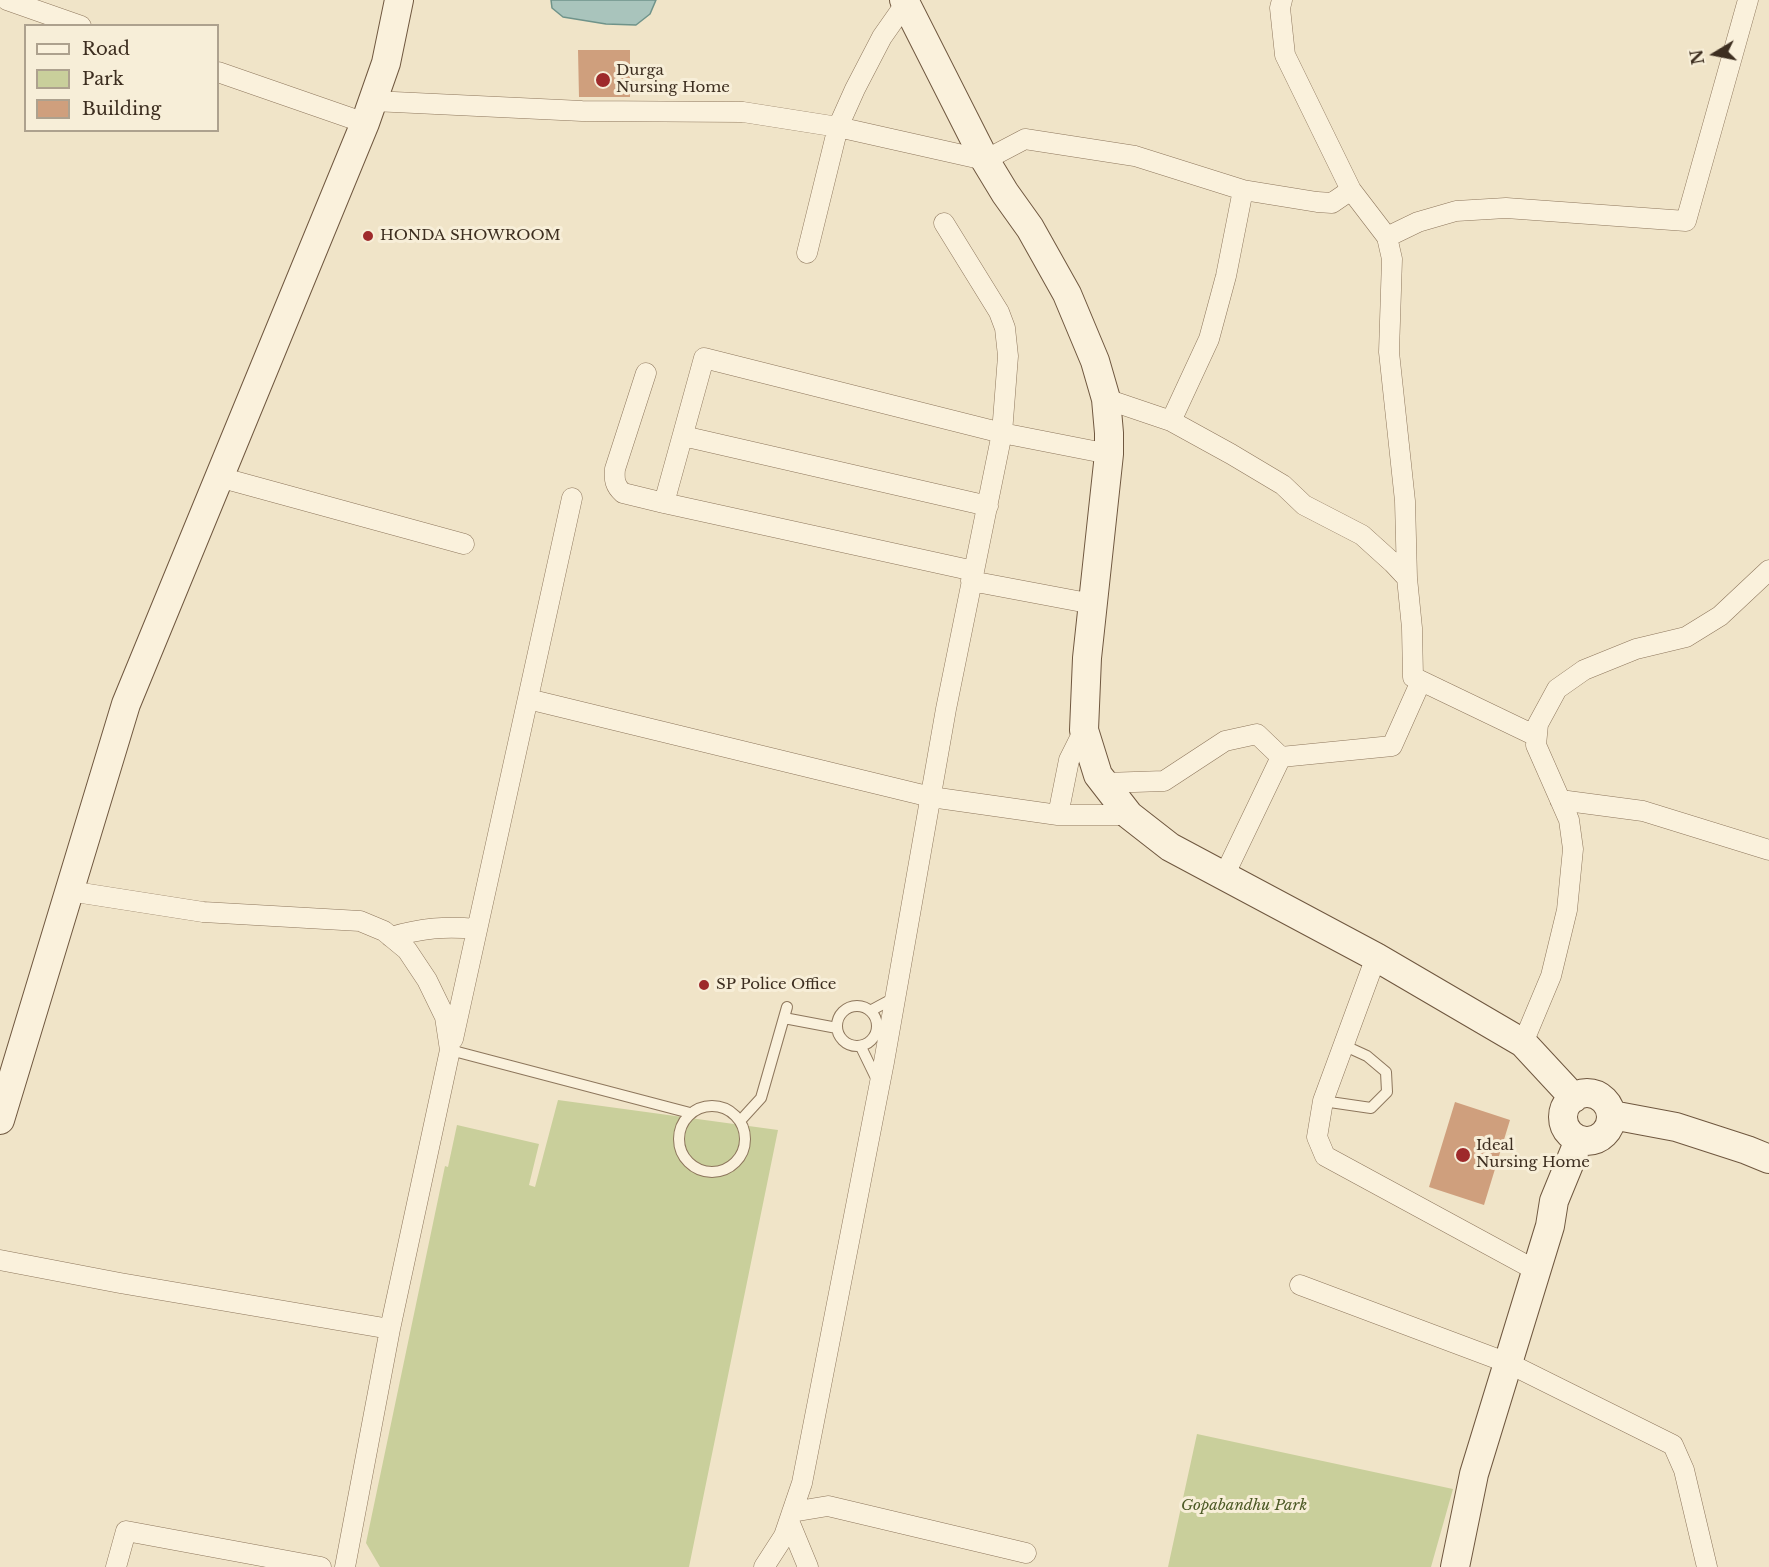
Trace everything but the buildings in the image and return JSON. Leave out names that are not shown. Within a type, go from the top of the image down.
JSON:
[{"type":"main road","points":[[0,1120],[6,1078],[69,891],[126,704],[369,112],[386,63],[399,0]]},
{"type":"main road","points":[[906,1],[986,160],[1005,193],[1030,228],[1067,294],[1095,361],[1106,399],[1110,433],[1109,454],[1087,658],[1084,730],[1098,775],[1130,815],[1170,847],[1376,957],[1523,1043],[1574,1098]]},
{"type":"main road","points":[[1584,1093],[1600,1096],[1608,1104],[1612,1115],[1610,1126],[1604,1135],[1590,1142],[1579,1140],[1567,1130],[1563,1121],[1564,1110],[1569,1101],[1574,1098],[1584,1093]]},
{"type":"main road","points":[[1612,1115],[1676,1127],[1769,1159]]},
{"type":"main road","points":[[1455,1567],[1474,1474],[1537,1271],[1550,1226],[1554,1201],[1579,1140]]},
{"type":"street","points":[[7,0],[75,24]]},
{"type":"street","points":[[1282,0],[1285,55],[1351,190],[1387,237],[1392,259],[1389,352],[1406,501],[1407,578],[1412,628],[1413,677],[1536,736]]},
{"type":"street","points":[[1387,237],[1418,222],[1455,212],[1506,208],[1686,221],[1748,0]]},
{"type":"street","points":[[807,253],[838,127],[855,88],[882,37],[906,1]]},
{"type":"street","points":[[219,72],[369,112],[743,112],[838,127],[986,160],[1025,139],[1135,156],[1243,190],[1317,202],[1332,203],[1351,190]]},
{"type":"street","points":[[1171,421],[1209,339],[1226,276],[1243,190]]},
{"type":"street","points":[[764,1567],[784,1536],[802,1483],[811,1441],[880,1085],[932,797],[945,709],[1002,434],[1008,356],[1005,328],[999,312],[944,223]]},
{"type":"street","points":[[664,503],[704,358],[1002,434],[1109,454]]},
{"type":"street","points":[[646,373],[615,470],[614,480],[618,489],[623,493],[1093,604]]},
{"type":"street","points":[[1106,399],[1171,421],[1231,454],[1283,485],[1305,505],[1362,535],[1407,578]]},
{"type":"street","points":[[682,436],[988,506]]},
{"type":"street","points":[[219,477],[464,544]]},
{"type":"street","points":[[345,1567],[390,1329],[572,498]]},
{"type":"street","points":[[1523,1043],[1551,976],[1567,910],[1573,849],[1569,820],[1536,745],[1538,724],[1557,689],[1584,670],[1636,649],[1686,637],[1720,616],[1769,570]]},
{"type":"street","points":[[1105,783],[1164,781],[1225,741],[1257,734],[1281,757],[1392,746],[1421,681]]},
{"type":"street","points":[[528,699],[932,797],[1058,815],[1130,815]]},
{"type":"street","points":[[1058,815],[1069,760],[1084,730]]},
{"type":"street","points":[[1224,876],[1281,757]]},
{"type":"street","points":[[1560,800],[1643,811],[1769,850]]},
{"type":"street","points":[[69,891],[203,912],[360,921],[384,931],[407,950],[427,980],[445,1017],[450,1050]]},
{"type":"street","points":[[392,937],[416,929],[440,927],[477,929]]},
{"type":"street","points":[[1376,957],[1323,1101],[1317,1137],[1325,1156],[1537,1271]]},
{"type":"street","points":[[0,1260],[390,1329]]},
{"type":"street","points":[[1300,1285],[1508,1363],[1673,1445],[1684,1470],[1707,1567]]},
{"type":"street","points":[[791,1516],[828,1506],[1026,1553]]},
{"type":"street","points":[[791,1516],[808,1567]]},
{"type":"street","points":[[116,1567],[126,1531],[321,1567]]},
{"type":"lane","points":[[870,1011],[896,997]]},
{"type":"lane","points":[[851,1006],[870,1011],[877,1022],[876,1034],[872,1040],[861,1047],[848,1045],[842,1041],[837,1028],[840,1015],[851,1006]]},
{"type":"lane","points":[[740,1121],[761,1098],[787,1007]]},
{"type":"lane","points":[[784,1018],[837,1028]]},
{"type":"lane","points":[[1323,1101],[1371,1108],[1387,1092],[1386,1072],[1367,1056],[1343,1045]]},
{"type":"lane","points":[[861,1047],[880,1085]]},
{"type":"lane","points":[[450,1050],[690,1113]]},
{"type":"lane","points":[[711,1105],[723,1107],[740,1121],[745,1132],[745,1144],[734,1164],[714,1173],[694,1168],[686,1161],[678,1142],[683,1121],[690,1113],[700,1107],[711,1105]]},
{"type":"green space","points":[[558,1100],[778,1130],[689,1567],[380,1567],[366,1543],[445,1166],[448,1167],[457,1125],[539,1144],[529,1185],[535,1187]]},
{"type":"green space","name":"Gopabandhu Park","points":[[1197,1434],[1453,1489],[1431,1567],[1168,1567]]},
{"type":"water","points":[[551,0],[656,0],[650,14],[636,25],[606,24],[563,17],[552,8]]},
{"type":"place","name":"Durga Nursing Home","points":[[603,80]]},
{"type":"place","name":"HONDA SHOWROOM","points":[[368,236]]},
{"type":"place","name":"SP Police Office","points":[[704,985]]},
{"type":"place","name":"Ideal Nursing Home","points":[[1463,1155]]}]
